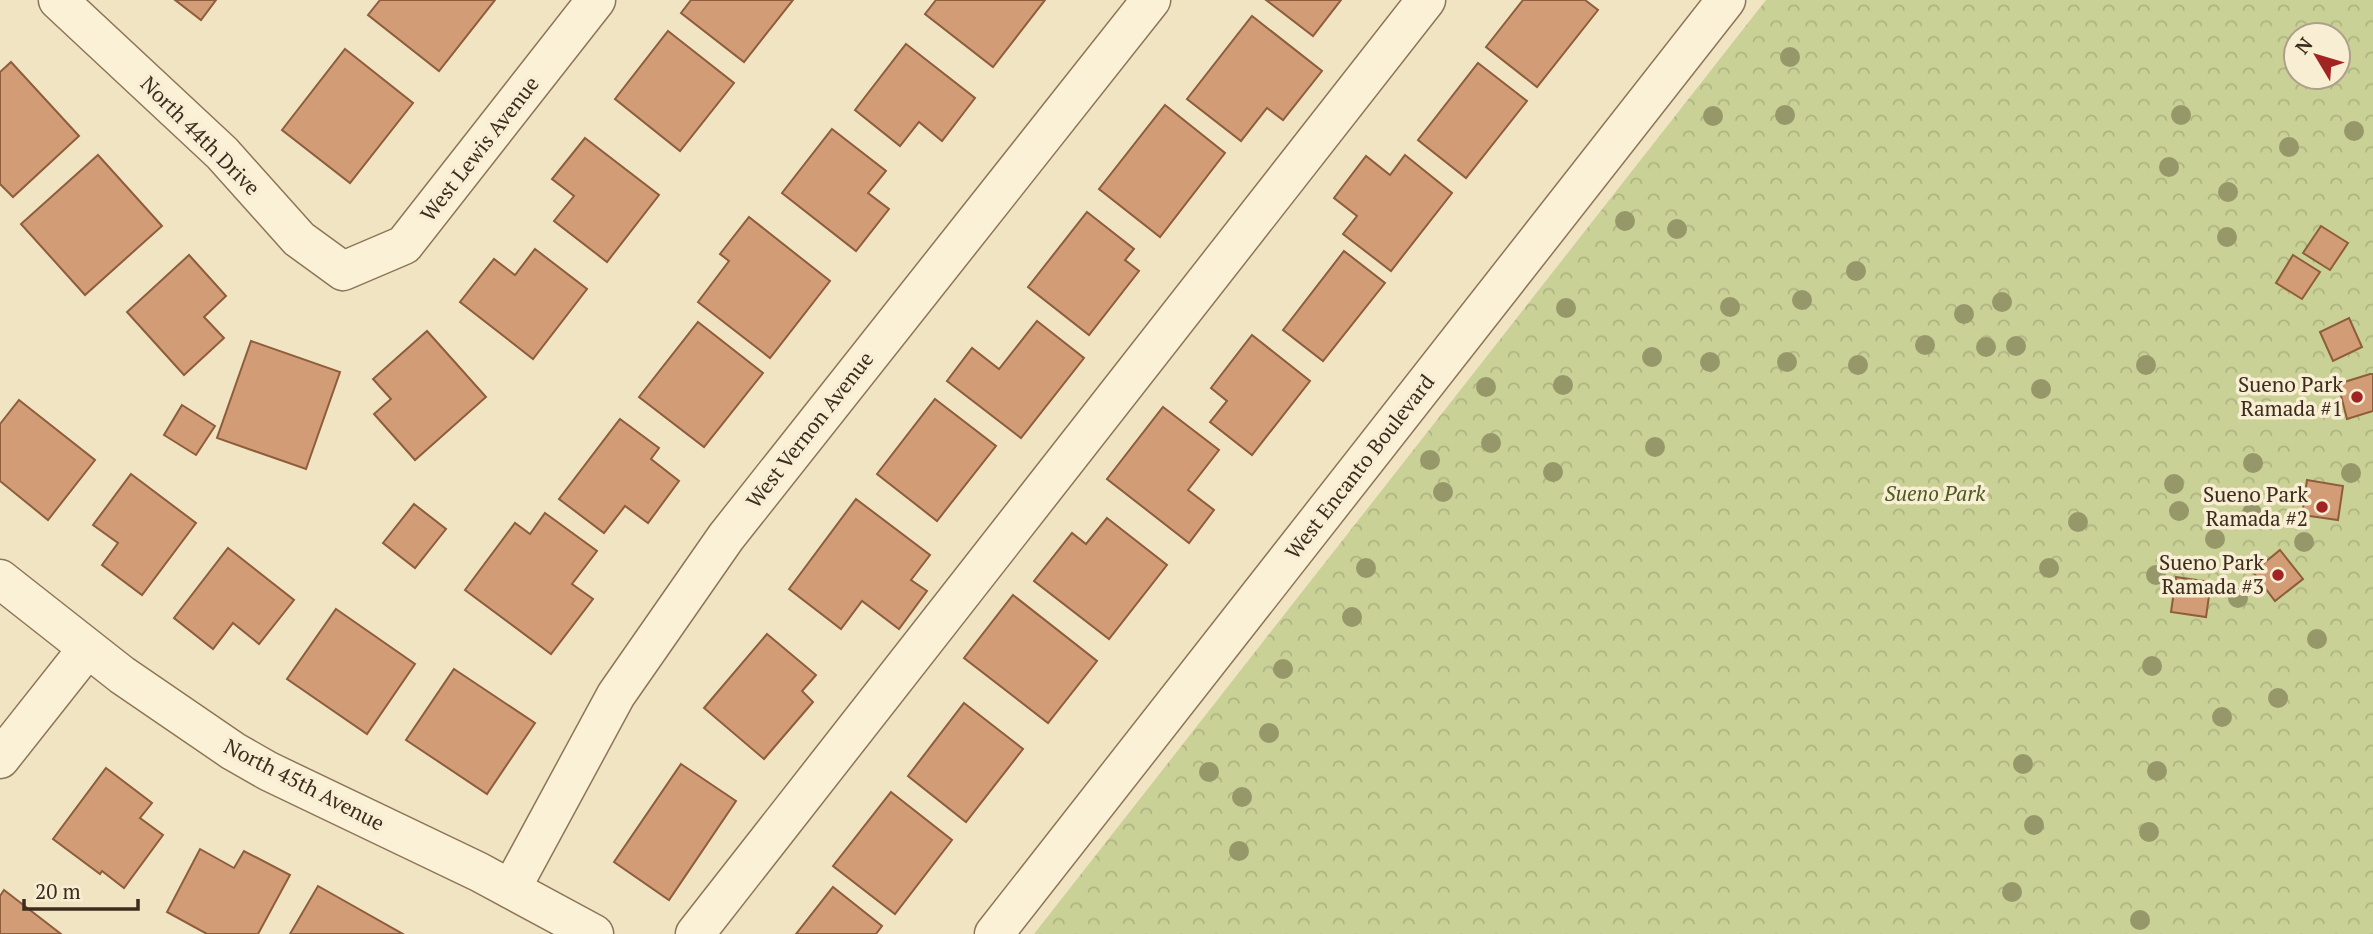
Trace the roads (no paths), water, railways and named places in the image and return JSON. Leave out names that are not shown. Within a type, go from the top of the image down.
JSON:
[{"type":"street","name":"North 44th Drive","points":[[58,0],[222,153],[299,239],[343,271]]},
{"type":"street","name":"West Lewis Avenue","points":[[343,271],[404,245],[596,0]]},
{"type":"street","name":"West Vernon Avenue","points":[[511,889],[617,695],[726,537],[1151,0]]},
{"type":"street","points":[[695,934],[1426,0]]},
{"type":"street","name":"West Encanto Boulevard","points":[[994,934],[1726,0]]},
{"type":"street","name":"North 45th Avenue","points":[[0,579],[88,649],[233,751],[268,771],[511,889],[594,934]]},
{"type":"street","points":[[0,760],[88,649]]},
{"type":"place","name":"Sueno Park Ramada #1","points":[[2357,397]]},
{"type":"place","name":"Sueno Park Ramada #2","points":[[2322,507]]},
{"type":"place","name":"Sueno Park Ramada #3","points":[[2278,575]]},
{"type":"park label","name":"Sueno Park","points":[[1935,494]]}]
